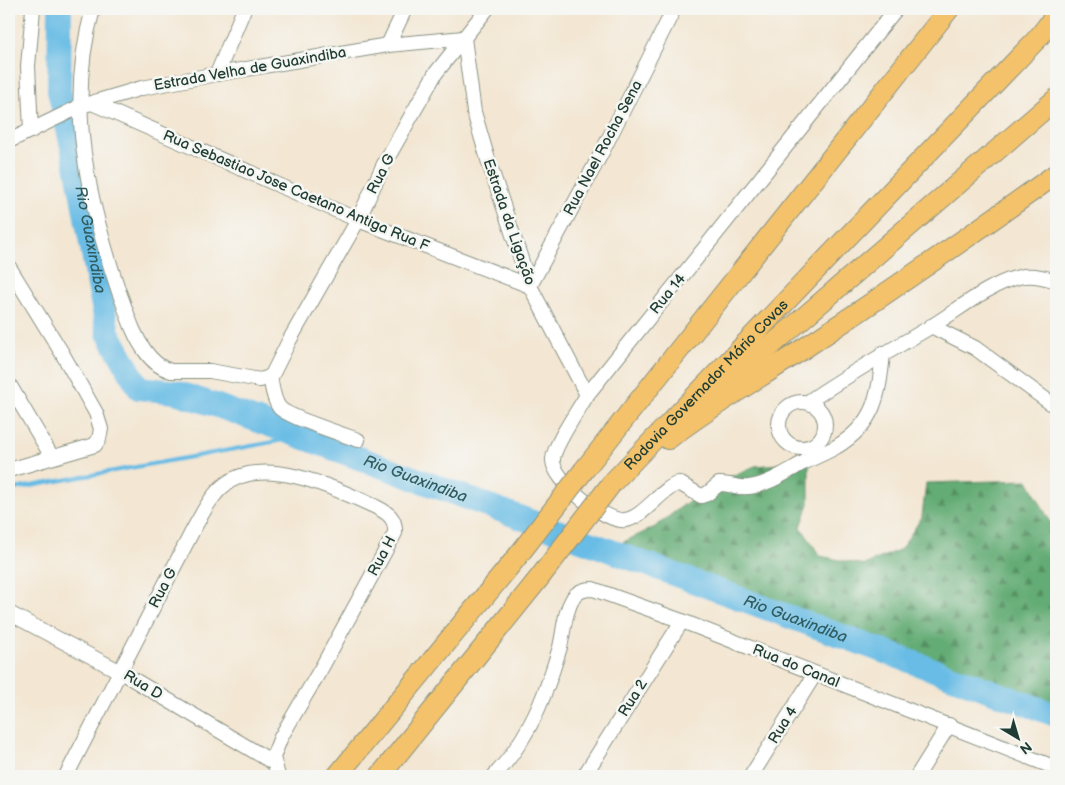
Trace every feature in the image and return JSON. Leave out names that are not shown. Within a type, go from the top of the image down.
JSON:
[{"type":"highway","points":[[337,776],[517,557],[949,9]]},
{"type":"highway","name":"Rodovia Governador Mário Covas","points":[[380,776],[540,577],[612,483],[1038,38],[1056,15]]},
{"type":"highway","points":[[612,483],[1056,99]]},
{"type":"highway","points":[[612,483],[691,422],[945,254],[1056,174]]},
{"type":"street","points":[[30,131],[28,66],[33,9]]},
{"type":"street","points":[[93,9],[86,35],[75,109],[104,248],[131,326],[146,353],[160,366],[172,372],[210,371],[260,380],[270,377],[278,406],[283,411],[358,440]]},
{"type":"street","points":[[217,74],[244,9]]},
{"type":"street","points":[[388,45],[404,9]]},
{"type":"street","points":[[464,38],[488,9]]},
{"type":"street","name":"Rua Nael Rocha Sena","points":[[530,286],[607,143],[674,9]]},
{"type":"street","name":"Rua 14","points":[[884,353],[880,382],[873,407],[862,427],[835,447],[756,486],[742,488],[719,484],[707,494],[701,496],[682,484],[676,484],[634,517],[621,520],[604,514],[583,499],[556,471],[553,458],[587,395],[896,9]]},
{"type":"street","name":"Estrada Velha de Guaxindiba","points":[[9,140],[75,109],[142,88],[388,45],[464,38]]},
{"type":"street","name":"Rua G","points":[[270,377],[289,340],[358,220],[384,164],[431,82],[450,54],[464,38]]},
{"type":"street","name":"Estrada da Ligação","points":[[464,38],[474,112],[530,286],[587,395]]},
{"type":"street","name":"Rua Sebastiao Jose Caetano Antiga Rua F","points":[[75,109],[530,286]]},
{"type":"street","points":[[9,267],[62,353],[100,421],[100,435],[95,445],[9,470]]},
{"type":"street","points":[[808,402],[994,286],[1012,279],[1029,276],[1056,281]]},
{"type":"street","points":[[932,326],[981,352],[1056,407]]},
{"type":"street","points":[[9,384],[52,457]]},
{"type":"street","name":"Rua H","points":[[207,505],[222,488],[233,480],[250,474],[274,473],[308,479],[340,491],[387,512],[395,522],[395,533],[281,738],[275,752],[276,770]]},
{"type":"street","name":"Rua G","points":[[66,776],[207,505]]},
{"type":"street","name":"Rua do Canal","points":[[494,776],[519,746],[528,728],[547,689],[563,636],[567,611],[578,593],[587,589],[601,590],[1056,768]]},
{"type":"street","name":"Rua D","points":[[9,613],[119,671],[276,770]]},
{"type":"street","name":"Rua 2","points":[[584,776],[682,621]]},
{"type":"street","name":"Rua 4","points":[[750,776],[815,674]]},
{"type":"street","points":[[917,776],[949,725]]},
{"type":"green space","points":[[809,462],[809,504],[801,527],[820,556],[864,565],[901,549],[922,517],[926,483],[1028,480],[1056,530],[1056,714],[641,562],[615,546],[655,527],[707,487],[755,466]]},
{"type":"waterway","name":"Rio Guaxindiba","points":[[60,9],[59,91],[75,159],[108,333],[139,388],[175,392],[215,405],[1056,715]]},
{"type":"waterway","points":[[9,490],[301,437]]}]
